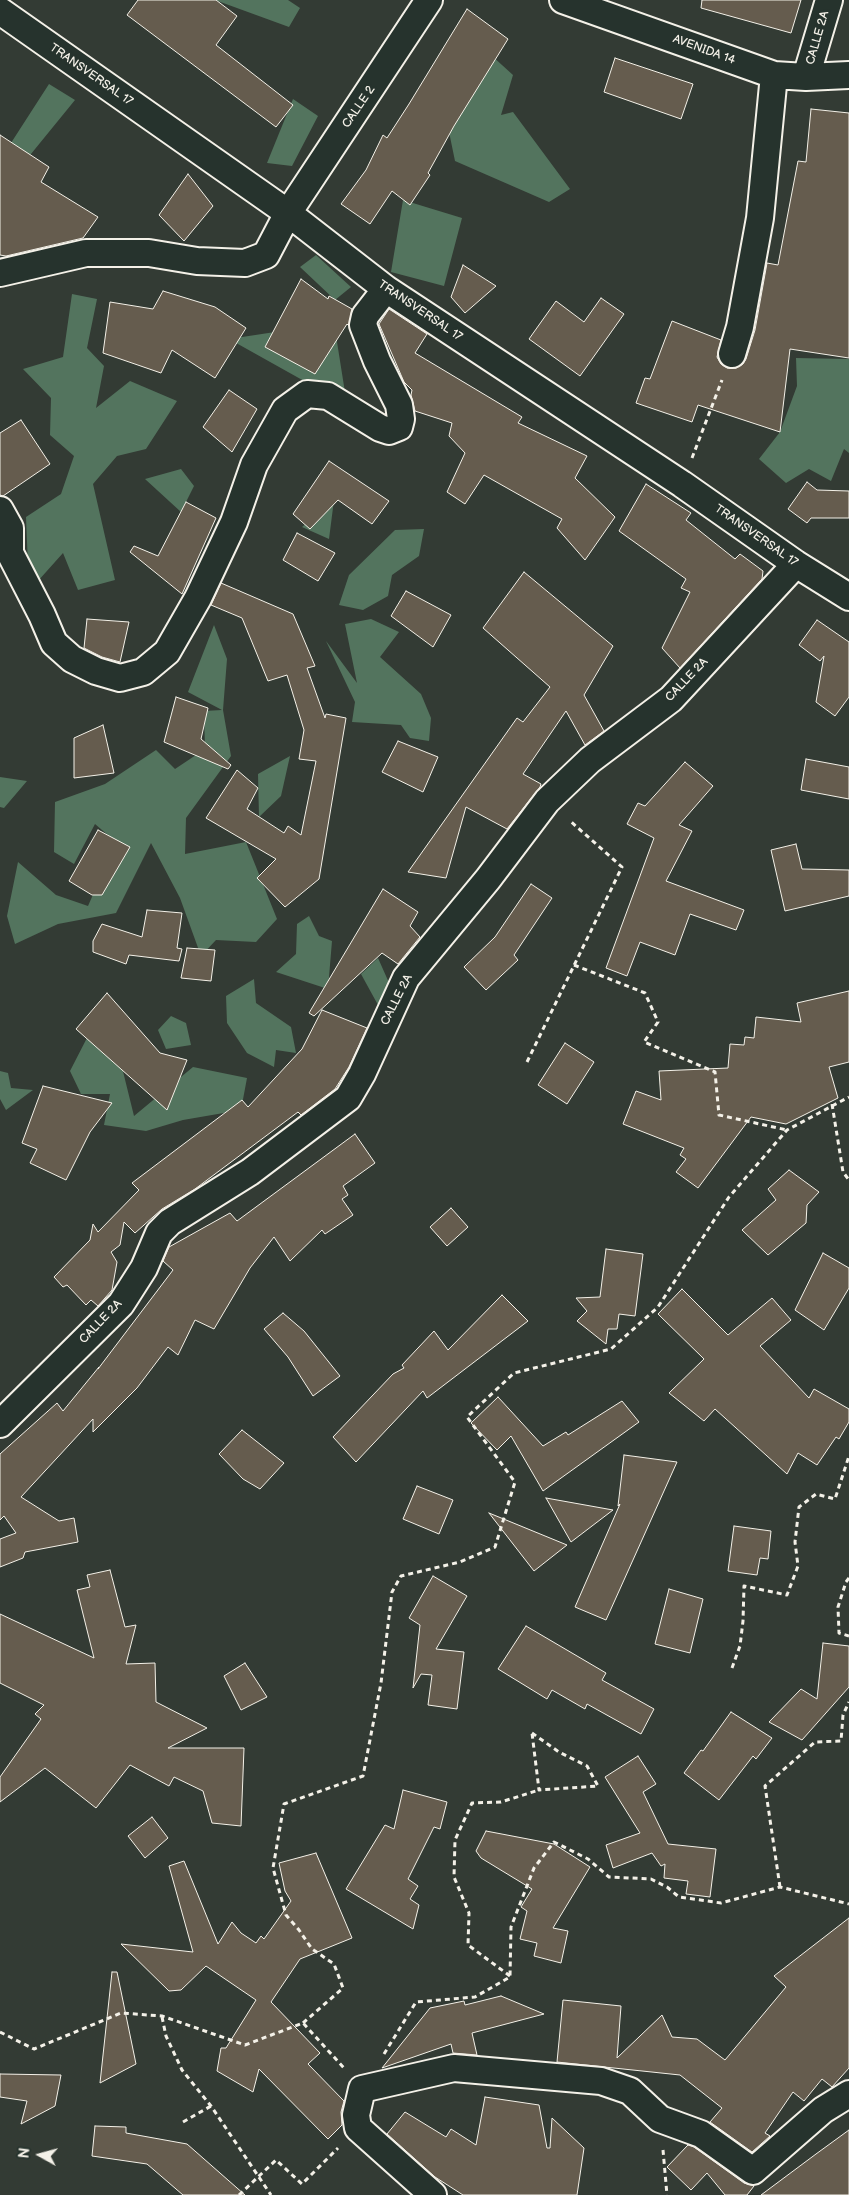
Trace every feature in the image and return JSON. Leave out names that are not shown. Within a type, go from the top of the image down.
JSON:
[{"type":"street","name":"CALLE 2","points":[[0,273],[86,253],[149,253],[197,261],[245,263],[266,255],[288,214],[429,0]]},
{"type":"street","name":"AVENIDA 14","points":[[563,0],[774,75],[806,77],[849,75]]},
{"type":"street","name":"CALLE 2A","points":[[806,77],[829,0]]},
{"type":"street","name":"TRANSVERSAL 17","points":[[0,11],[288,214],[386,289],[682,484],[796,564],[849,597]]},
{"type":"street","points":[[732,354],[740,327],[760,218],[774,75]]},
{"type":"street","points":[[0,510],[10,528],[5,561],[42,615],[54,643],[72,659],[96,671],[120,678],[143,672],[167,652],[198,598],[234,522],[254,465],[285,410],[307,394],[328,396],[380,428],[389,431],[399,427],[401,419],[399,405],[362,325],[365,316],[386,289]]},
{"type":"street","name":"CALLE 2A","points":[[0,1424],[120,1304],[144,1268],[159,1233],[170,1222],[250,1172],[348,1098],[362,1074],[406,978],[488,879],[548,801],[590,760],[671,699],[796,564]]},
{"type":"street","points":[[433,2195],[358,2128],[356,2115],[362,2089],[454,2068],[601,2082],[630,2090],[660,2119],[701,2134],[753,2171],[823,2110],[849,2094]]},
{"type":"path","points":[[682,484],[732,354]]},
{"type":"path","points":[[527,1062],[622,867],[548,801]]},
{"type":"path","points":[[574,965],[645,993],[658,1022],[644,1042],[715,1072],[719,1115],[786,1130]]},
{"type":"path","points":[[0,2032],[34,2049],[121,2013],[162,2016],[245,2045],[303,2023],[343,1988],[334,1964],[312,1949],[286,1915],[273,1868],[284,1804],[363,1776],[381,1683],[392,1592],[401,1576],[460,1562],[496,1547],[514,1482],[467,1417],[514,1373],[611,1349],[658,1307],[729,1197],[786,1130],[832,1104],[849,1097]]},
{"type":"path","points":[[832,1104],[843,1172],[849,1180]]},
{"type":"path","points":[[732,1668],[740,1646],[744,1621],[744,1586],[787,1594],[798,1566],[795,1542],[799,1507],[816,1494],[834,1499],[849,1456]]},
{"type":"path","points":[[849,1578],[838,1607],[839,1633],[849,1636]]},
{"type":"path","points":[[780,1886],[765,1786],[815,1742],[841,1741],[844,1715],[849,1702]]},
{"type":"path","points":[[510,1977],[468,1945],[469,1913],[454,1877],[455,1840],[472,1803],[501,1802],[539,1790],[598,1786],[587,1766],[560,1752],[532,1733],[539,1790]]},
{"type":"path","points":[[510,1977],[511,1927],[534,1868],[554,1842],[588,1859],[609,1877],[651,1879],[667,1887],[679,1897],[721,1902],[780,1886],[849,1904]]},
{"type":"path","points":[[303,2023],[362,2089],[416,2002],[475,1997],[510,1977]]},
{"type":"path","points":[[162,2016],[166,2036],[182,2070],[211,2106],[271,2195]]},
{"type":"path","points":[[183,2122],[211,2106]]},
{"type":"path","points":[[660,2119],[667,2195]]},
{"type":"path","points":[[239,2195],[276,2160],[302,2184],[358,2128]]},
{"type":"green space","points":[[215,0],[288,0],[300,8],[289,27]]},
{"type":"green space","points":[[491,55],[513,75],[501,115],[513,112],[570,189],[549,202],[455,161],[448,127]]},
{"type":"green space","points":[[49,84],[75,100],[0,192],[0,160]]},
{"type":"green space","points":[[293,99],[318,116],[292,166],[267,163]]},
{"type":"green space","points":[[403,200],[462,218],[444,286],[391,272]]},
{"type":"green space","points":[[316,255],[351,287],[335,300],[300,267]]},
{"type":"green space","points":[[72,294],[97,299],[87,348],[104,366],[96,408],[130,381],[177,401],[146,449],[117,456],[93,484],[115,580],[78,590],[63,553],[29,591],[26,517],[61,494],[74,456],[50,435],[51,398],[23,369],[63,357]]},
{"type":"green space","points":[[334,323],[347,405],[229,339]]},
{"type":"green space","points":[[796,358],[849,359],[849,453],[844,449],[831,481],[809,469],[786,483],[759,459],[780,432],[797,386]]},
{"type":"green space","points":[[181,469],[194,486],[181,512],[145,479]]},
{"type":"green space","points":[[334,500],[329,539],[302,527]]},
{"type":"green space","points":[[424,529],[419,556],[392,575],[388,596],[363,610],[339,605],[349,575],[395,530]]},
{"type":"green space","points":[[371,619],[399,632],[380,657],[421,694],[431,718],[429,741],[410,738],[401,725],[352,722],[355,702],[326,641],[357,683],[345,624]]},
{"type":"green space","points":[[214,625],[227,659],[223,710],[231,756],[186,818],[185,854],[246,842],[277,919],[256,942],[216,940],[201,956],[180,898],[151,843],[116,913],[58,924],[15,944],[7,916],[18,862],[56,895],[88,906],[116,842],[95,824],[74,864],[54,852],[55,802],[105,784],[156,750],[175,769],[205,749],[204,711],[222,710],[188,692]]},
{"type":"green space","points":[[290,756],[281,796],[259,817],[258,774]]},
{"type":"green space","points":[[0,777],[27,781],[4,808],[0,807]]},
{"type":"green space","points":[[309,916],[319,936],[332,941],[328,989],[276,972],[296,954],[297,924]]},
{"type":"green space","points":[[378,958],[390,985],[378,1005],[361,974]]},
{"type":"green space","points":[[254,979],[256,1003],[291,1027],[296,1053],[276,1050],[274,1067],[247,1053],[227,1023],[226,996]]},
{"type":"green space","points":[[171,1016],[186,1023],[191,1045],[166,1049],[158,1030]]},
{"type":"green space","points":[[89,1034],[115,1039],[134,1116],[193,1067],[247,1078],[241,1110],[183,1120],[146,1131],[104,1125],[110,1094],[81,1094],[70,1071]]},
{"type":"green space","points":[[0,1071],[8,1073],[11,1088],[33,1090],[6,1110],[0,1099]]},
{"type":"building","points":[[138,0],[216,0],[237,16],[216,45],[293,105],[276,127],[127,15]]},
{"type":"building","points":[[702,0],[801,0],[791,33],[701,8]]},
{"type":"building","points":[[467,9],[508,39],[454,126],[428,173],[430,175],[410,205],[392,191],[370,224],[341,204],[366,170],[383,135],[387,138],[409,104]]},
{"type":"building","points":[[615,58],[693,84],[681,119],[604,92]]},
{"type":"building","points":[[811,109],[849,113],[849,358],[790,349],[780,432],[698,405],[692,422],[636,403],[645,378],[650,379],[672,321],[721,340],[717,357],[721,364],[727,368],[736,368],[743,364],[746,359],[755,330],[767,263],[778,265],[798,161],[806,162]]},
{"type":"building","points":[[0,135],[49,167],[41,182],[98,217],[83,238],[6,256],[0,255]]},
{"type":"building","points":[[188,174],[213,206],[184,241],[159,215]]},
{"type":"building","points":[[463,265],[496,286],[465,313],[451,297]]},
{"type":"building","points":[[301,279],[328,299],[329,296],[352,309],[349,326],[347,324],[315,374],[265,347]]},
{"type":"building","points":[[163,291],[215,307],[246,328],[215,378],[172,350],[161,373],[103,353],[110,302],[153,309]]},
{"type":"building","points":[[601,298],[624,314],[580,376],[529,339],[556,301],[584,322]]},
{"type":"building","points":[[389,309],[427,334],[415,353],[522,417],[518,423],[587,456],[575,478],[615,517],[585,560],[557,528],[562,519],[484,475],[465,504],[447,492],[465,453],[449,436],[452,423],[415,411],[411,395],[412,390],[404,382],[379,324]]},
{"type":"building","points":[[229,390],[257,409],[232,452],[203,427]]},
{"type":"building","points":[[21,420],[50,464],[3,496],[0,495],[0,433]]},
{"type":"building","points":[[329,461],[389,501],[372,524],[338,500],[310,529],[293,514]]},
{"type":"building","points":[[807,482],[817,490],[849,491],[849,518],[811,518],[807,523],[788,509]]},
{"type":"building","points":[[646,484],[691,513],[686,520],[735,559],[740,554],[763,571],[762,579],[680,668],[662,648],[690,592],[681,588],[686,579],[619,531]]},
{"type":"building","points":[[186,502],[216,518],[182,594],[130,552],[134,546],[158,556]]},
{"type":"building","points":[[297,533],[335,553],[318,581],[283,560]]},
{"type":"building","points":[[524,572],[613,646],[584,695],[604,731],[585,745],[566,711],[523,774],[541,784],[540,787],[507,829],[466,807],[446,878],[408,872],[517,718],[523,722],[550,687],[483,628]]},
{"type":"building","points":[[221,583],[293,614],[315,666],[307,668],[325,718],[326,714],[346,718],[319,879],[285,907],[257,878],[276,859],[206,818],[237,770],[258,788],[247,809],[284,833],[288,826],[301,835],[316,761],[299,759],[304,730],[287,675],[268,681],[242,618],[211,605]]},
{"type":"building","points":[[406,591],[451,615],[433,647],[391,616]]},
{"type":"building","points":[[87,619],[129,622],[120,662],[102,657],[84,648]]},
{"type":"building","points":[[817,620],[849,642],[849,697],[835,716],[816,702],[824,656],[820,661],[799,645]]},
{"type":"building","points":[[176,697],[208,708],[201,739],[231,765],[228,769],[164,742]]},
{"type":"building","points":[[103,725],[114,773],[74,778],[74,738]]},
{"type":"building","points":[[398,741],[438,757],[423,792],[382,772]]},
{"type":"building","points":[[806,759],[849,767],[849,799],[801,790]]},
{"type":"building","points":[[685,762],[713,786],[679,825],[692,831],[666,881],[744,910],[736,930],[690,914],[675,955],[640,942],[627,976],[606,968],[654,838],[627,824],[638,803],[645,806]]},
{"type":"building","points":[[98,830],[130,847],[102,895],[92,895],[69,881]]},
{"type":"building","points":[[796,844],[802,869],[849,870],[849,896],[785,911],[771,850]]},
{"type":"building","points":[[531,884],[552,898],[514,955],[518,960],[486,990],[464,967],[495,937]]},
{"type":"building","points":[[383,889],[418,912],[410,926],[420,937],[398,964],[382,953],[314,1016],[309,1013]]},
{"type":"building","points":[[147,910],[182,913],[177,948],[182,949],[179,961],[129,955],[126,964],[93,952],[93,941],[102,924],[142,937]]},
{"type":"building","points":[[187,948],[215,950],[211,981],[181,978]]},
{"type":"building","points":[[849,991],[849,1062],[829,1067],[838,1098],[786,1124],[751,1117],[698,1188],[676,1172],[686,1159],[680,1155],[684,1148],[623,1124],[636,1091],[661,1100],[659,1071],[728,1068],[730,1044],[744,1045],[745,1037],[754,1038],[756,1017],[801,1022],[797,1003]]},
{"type":"building","points":[[107,993],[160,1053],[187,1060],[167,1110],[76,1029]]},
{"type":"building","points":[[322,1010],[367,1028],[349,1067],[335,1089],[301,1115],[298,1112],[195,1189],[162,1209],[135,1233],[124,1222],[120,1245],[111,1252],[117,1262],[112,1290],[98,1306],[91,1300],[86,1305],[67,1285],[63,1287],[54,1277],[90,1240],[93,1224],[98,1232],[139,1190],[132,1183],[242,1100],[248,1107],[302,1049]]},
{"type":"building","points":[[565,1043],[594,1062],[567,1104],[538,1085]]},
{"type":"building","points":[[43,1086],[112,1103],[90,1132],[66,1180],[30,1163],[37,1149],[22,1143]]},
{"type":"building","points":[[355,1134],[375,1163],[343,1186],[348,1195],[342,1199],[353,1215],[325,1234],[322,1230],[290,1261],[274,1237],[250,1268],[214,1329],[195,1320],[178,1355],[168,1347],[137,1388],[93,1432],[93,1419],[21,1497],[59,1521],[74,1518],[78,1542],[25,1552],[23,1558],[0,1567],[0,1539],[16,1533],[4,1516],[0,1520],[0,1454],[57,1403],[63,1411],[99,1367],[98,1369],[173,1270],[163,1261],[169,1247],[230,1213],[237,1221]]},
{"type":"building","points":[[789,1170],[819,1192],[807,1205],[806,1223],[768,1255],[742,1230],[776,1200],[768,1189]]},
{"type":"building","points":[[451,1208],[468,1227],[447,1246],[430,1227]]},
{"type":"building","points":[[606,1249],[643,1254],[635,1316],[619,1314],[617,1329],[608,1329],[606,1344],[577,1321],[587,1311],[576,1298],[600,1297]]},
{"type":"building","points":[[823,1253],[849,1268],[849,1288],[824,1330],[795,1310]]},
{"type":"building","points":[[682,1289],[728,1335],[772,1298],[791,1320],[760,1346],[809,1398],[814,1389],[849,1409],[849,1422],[839,1439],[836,1437],[817,1465],[798,1453],[787,1474],[715,1409],[704,1421],[669,1393],[704,1359],[658,1314]]},
{"type":"building","points":[[502,1295],[528,1321],[427,1398],[423,1391],[356,1462],[333,1437],[393,1374],[404,1368],[402,1365],[434,1331],[448,1350]]},
{"type":"building","points":[[283,1313],[304,1331],[340,1376],[313,1396],[288,1357],[264,1329]]},
{"type":"building","points":[[498,1397],[543,1446],[566,1432],[568,1435],[622,1401],[639,1422],[543,1491],[511,1436],[497,1450],[471,1423]]},
{"type":"building","points":[[242,1430],[284,1463],[260,1489],[243,1479],[219,1454]]},
{"type":"building","points":[[624,1455],[677,1462],[606,1620],[575,1607],[620,1504],[618,1506]]},
{"type":"building","points":[[417,1486],[453,1500],[439,1534],[403,1519]]},
{"type":"building","points":[[546,1498],[613,1510],[571,1542]]},
{"type":"building","points":[[489,1513],[567,1545],[534,1571]]},
{"type":"building","points":[[734,1526],[771,1531],[768,1559],[760,1558],[757,1575],[728,1571]]},
{"type":"building","points":[[110,1570],[125,1627],[136,1625],[126,1664],[155,1663],[156,1702],[207,1728],[168,1748],[244,1748],[241,1826],[212,1823],[203,1791],[174,1777],[169,1786],[130,1765],[96,1808],[45,1768],[0,1802],[0,1777],[41,1719],[35,1714],[44,1705],[0,1683],[0,1614],[94,1658],[77,1590],[90,1587],[87,1575]]},
{"type":"building","points":[[433,1576],[467,1596],[436,1649],[464,1652],[457,1709],[428,1705],[432,1675],[421,1674],[413,1688],[420,1625],[409,1618]]},
{"type":"building","points":[[669,1589],[703,1599],[690,1653],[655,1644]]},
{"type":"building","points":[[526,1626],[606,1673],[602,1680],[654,1709],[641,1734],[587,1704],[585,1709],[552,1690],[547,1699],[498,1669]]},
{"type":"building","points":[[823,1643],[849,1646],[849,1687],[802,1740],[769,1722],[801,1689],[817,1699]]},
{"type":"building","points":[[245,1663],[267,1697],[241,1710],[224,1676]]},
{"type":"building","points":[[731,1712],[772,1738],[756,1759],[753,1756],[719,1800],[684,1773],[701,1750],[703,1751]]},
{"type":"building","points":[[638,1756],[656,1784],[643,1792],[668,1844],[716,1849],[710,1897],[686,1894],[688,1881],[664,1878],[665,1864],[661,1866],[652,1853],[613,1868],[606,1845],[640,1833],[605,1777]]},
{"type":"building","points":[[403,1790],[447,1802],[440,1829],[434,1827],[408,1879],[418,1886],[410,1899],[419,1905],[413,1929],[346,1889],[385,1825],[394,1829]]},
{"type":"building","points":[[152,1817],[168,1838],[145,1858],[128,1836]]},
{"type":"building","points":[[486,1831],[554,1844],[590,1867],[553,1928],[568,1931],[561,1963],[534,1956],[537,1943],[520,1939],[527,1911],[521,1907],[532,1889],[481,1858],[476,1851]]},
{"type":"building","points":[[316,1853],[352,1938],[300,1959],[271,2002],[320,2053],[308,2064],[344,2101],[341,2112],[342,2125],[328,2139],[259,2069],[253,2092],[217,2071],[221,2048],[226,2048],[256,2000],[206,1966],[181,1990],[169,1991],[121,1944],[193,1952],[169,1866],[184,1861],[218,1944],[232,1922],[241,1933],[256,1943],[261,1936],[264,1939],[291,1901],[285,1891],[279,1863]]},
{"type":"building","points":[[849,1918],[849,2068],[832,2087],[822,2079],[804,2101],[793,2092],[765,2133],[770,2136],[752,2152],[710,2122],[722,2108],[680,2075],[557,2062],[563,2000],[621,2006],[617,2058],[662,2015],[672,2037],[697,2039],[725,2060],[786,1987],[774,1976]]},
{"type":"building","points":[[112,1972],[117,1972],[136,2064],[100,2083]]},
{"type":"building","points":[[501,1996],[544,2014],[472,2033],[477,2055],[453,2053],[451,2044],[382,2068],[430,2008],[464,2001],[465,2005]]},
{"type":"building","points":[[0,2074],[61,2075],[55,2106],[21,2124],[27,2101],[0,2097]]},
{"type":"building","points":[[485,2097],[539,2105],[547,2148],[550,2148],[552,2118],[584,2148],[577,2195],[463,2195],[435,2177],[387,2134],[405,2112],[446,2137],[451,2129],[476,2145]]},
{"type":"building","points":[[95,2126],[126,2127],[126,2133],[187,2144],[245,2195],[183,2195],[147,2164],[92,2156]]},
{"type":"building","points":[[849,2130],[849,2195],[761,2195],[816,2154]]},
{"type":"building","points":[[688,2145],[694,2147],[744,2183],[754,2186],[747,2195],[725,2195],[707,2173],[691,2190],[667,2167]]}]
